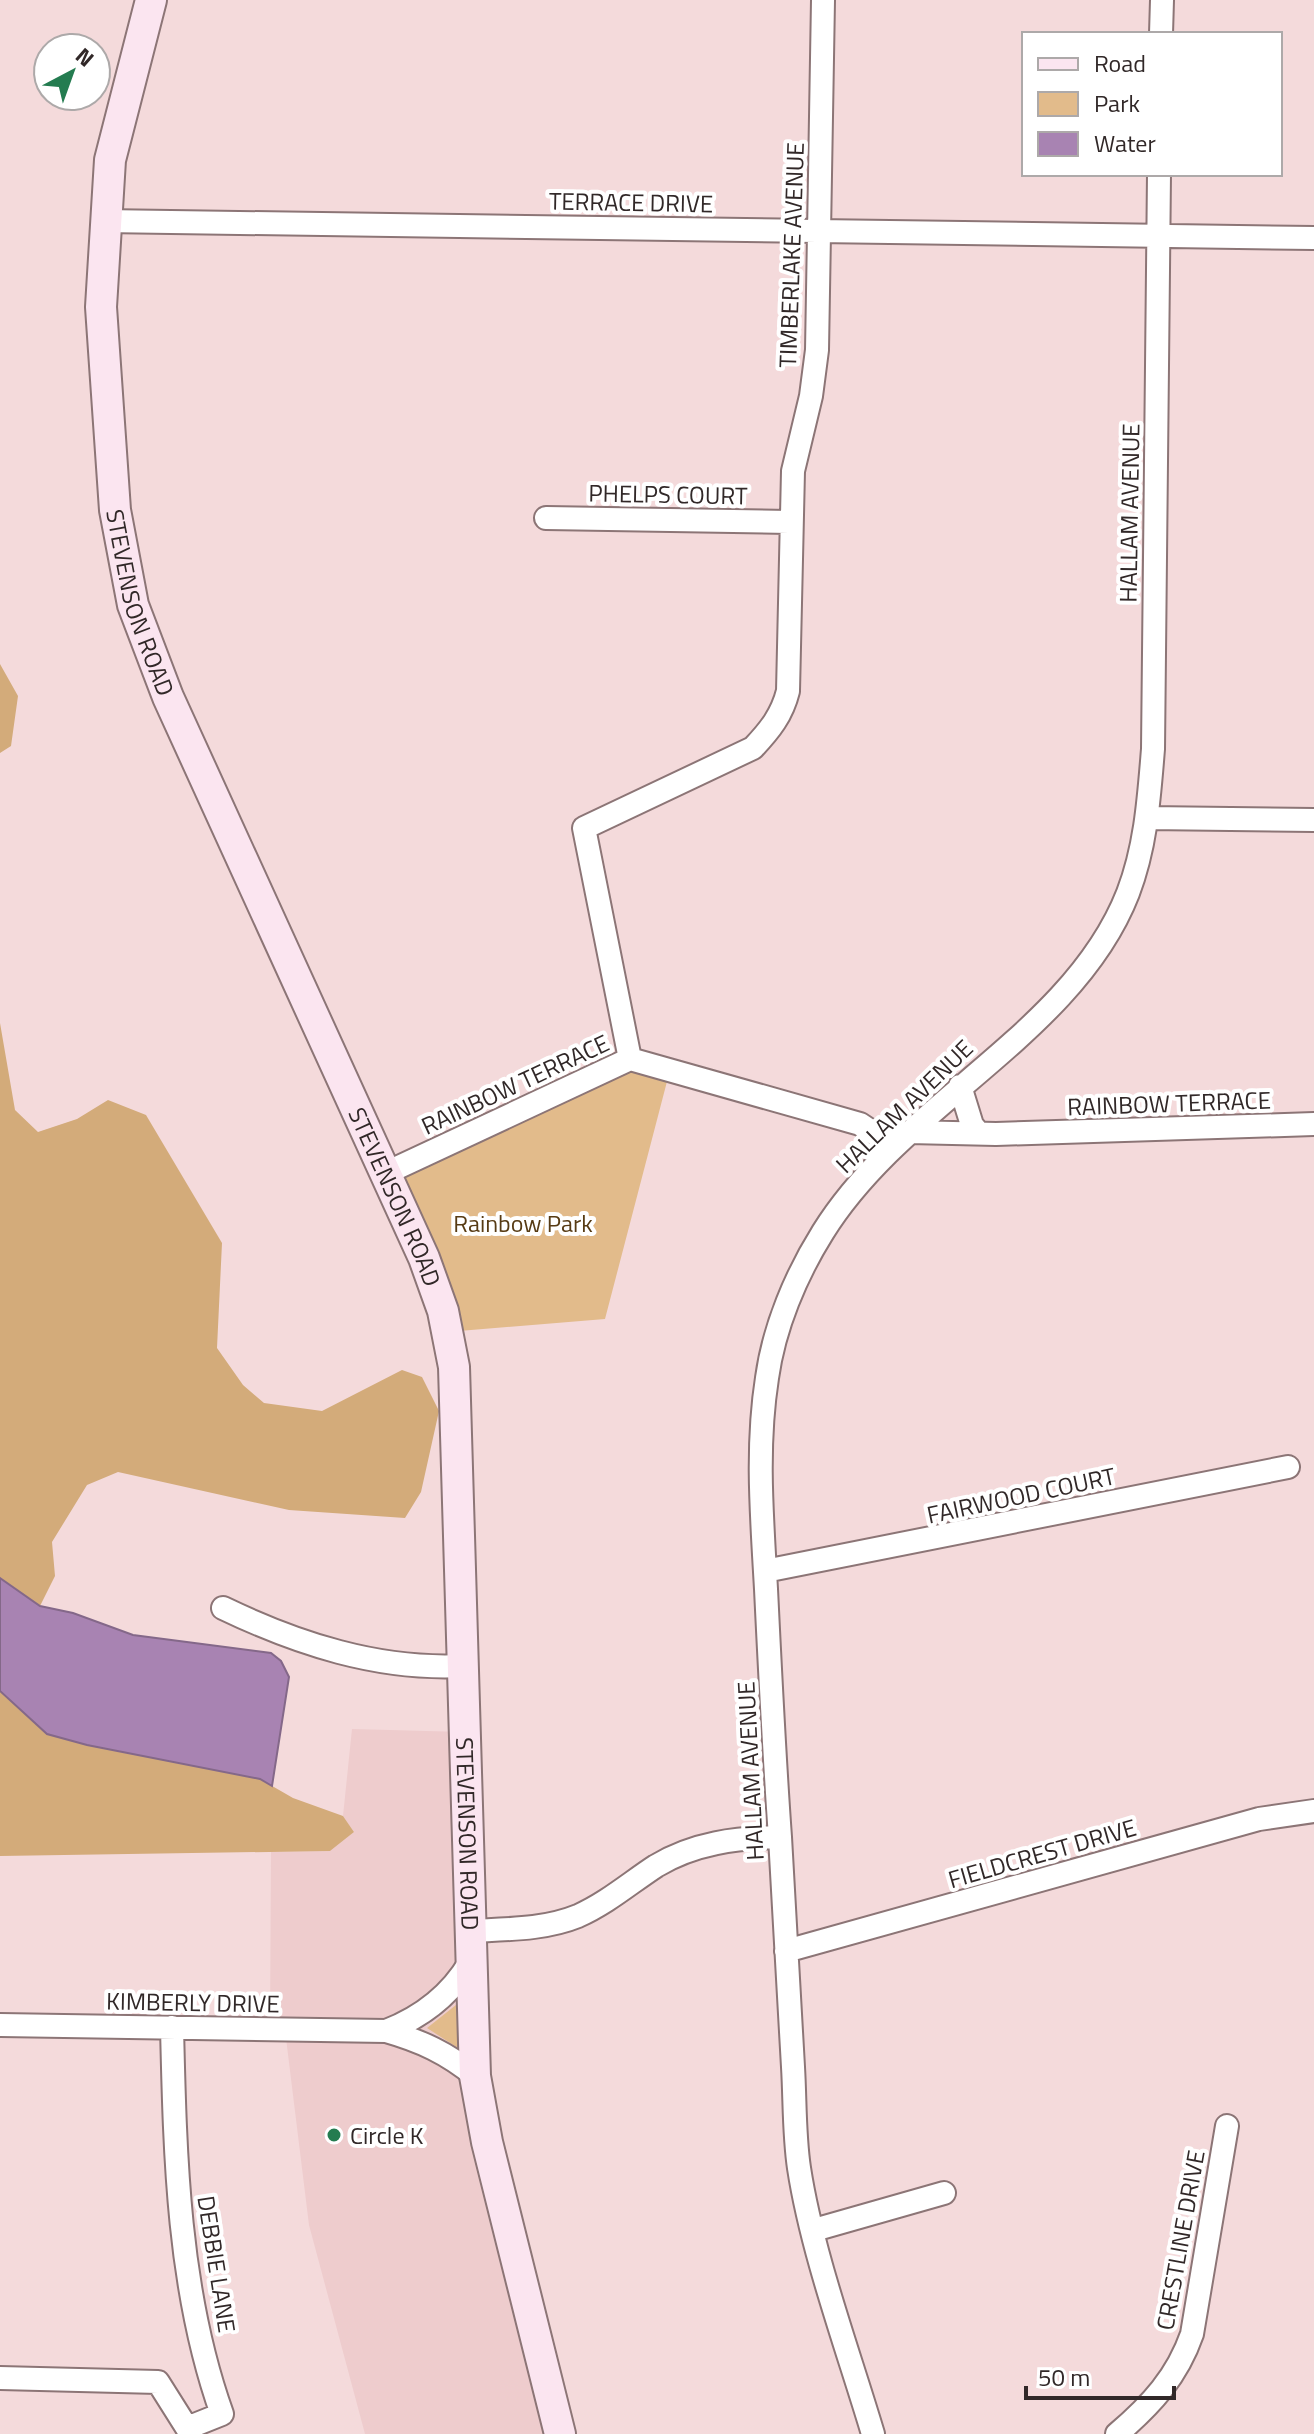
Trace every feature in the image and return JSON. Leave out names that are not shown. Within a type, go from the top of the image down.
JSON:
[{"type":"main road","name":"STEVENSON ROAD","points":[[151,0],[120,107],[103,221],[101,307],[115,510],[133,605],[168,697],[386,1173],[443,1311],[454,1367],[475,2076],[487,2142],[560,2434]]},
{"type":"street","name":"TIMBERLAKE AVENUE","points":[[630,1059],[584,828],[753,748],[771,730],[788,691],[789,522],[793,471],[811,396],[817,350],[823,0]]},
{"type":"street","points":[[1161,32],[1162,0]]},
{"type":"street","name":"HALLAM AVENUE","points":[[873,2434],[799,2167],[760,1451],[771,1352],[792,1293],[822,1234],[848,1196],[901,1139],[1042,1015],[1097,951],[1126,898],[1148,818],[1153,749],[1159,176]]},
{"type":"street","name":"TERRACE DRIVE","points":[[103,221],[1314,238]]},
{"type":"street","name":"PHELPS COURT","points":[[546,518],[789,522]]},
{"type":"street","points":[[1148,818],[1314,820]]},
{"type":"street","name":"RAINBOW TERRACE","points":[[386,1173],[630,1059],[860,1124],[901,1139],[977,1131],[996,1134],[1314,1124]]},
{"type":"street","points":[[960,1086],[972,1125],[977,1131]]},
{"type":"street","name":"FAIRWOOD COURT","points":[[765,1571],[1288,1467]]},
{"type":"street","points":[[223,1608],[320,1647],[372,1661],[462,1666]]},
{"type":"street","name":"FIELDCREST DRIVE","points":[[786,1951],[1259,1819],[1314,1811]]},
{"type":"street","points":[[469,1931],[524,1928],[559,1922],[608,1901],[658,1865],[700,1846],[740,1838],[780,1837]]},
{"type":"street","name":"KIMBERLY DRIVE","points":[[386,2031],[427,2011],[451,1988],[470,1962]]},
{"type":"street","name":"KIMBERLY DRIVE","points":[[0,2025],[386,2031],[419,2040],[446,2054],[475,2076]]},
{"type":"street","name":"DEBBIE LANE","points":[[0,2378],[158,2382],[187,2428],[222,2414],[189,2286],[174,2130],[172,2027]]},
{"type":"street","name":"CRESTLINE DRIVE","points":[[1117,2434],[1150,2406],[1185,2355],[1192,2334],[1227,2126]]},
{"type":"street","points":[[814,2230],[944,2193]]},
{"type":"shaded area","points":[[0,664],[18,696],[11,746],[0,753]]},
{"type":"shaded area","points":[[0,1023],[15,1110],[38,1132],[77,1119],[108,1100],[146,1115],[222,1243],[217,1348],[243,1385],[264,1403],[322,1411],[402,1370],[422,1377],[439,1411],[421,1492],[405,1518],[289,1510],[118,1472],[87,1485],[52,1542],[55,1576],[40,1606],[0,1578]]},
{"type":"shaded area","points":[[0,1691],[48,1734],[87,1745],[260,1779],[293,1798],[343,1816],[354,1832],[330,1851],[0,1856]]},
{"type":"shaded area","points":[[352,1729],[464,1732],[471,2027],[560,2434],[365,2434],[309,2225],[285,2030],[270,2029],[271,1852],[330,1851],[354,1832],[343,1816]]},
{"type":"green space","name":"Rainbow Park","points":[[630,1059],[670,1070],[605,1319],[447,1332],[386,1173]]},
{"type":"green space","points":[[456,2005],[459,2007],[458,2048],[427,2028]]},
{"type":"water","points":[[0,1578],[40,1606],[73,1613],[133,1635],[271,1653],[281,1661],[289,1677],[272,1786],[260,1779],[87,1745],[47,1734],[0,1691]]},
{"type":"place","name":"Circle K","points":[[334,2135]]}]
